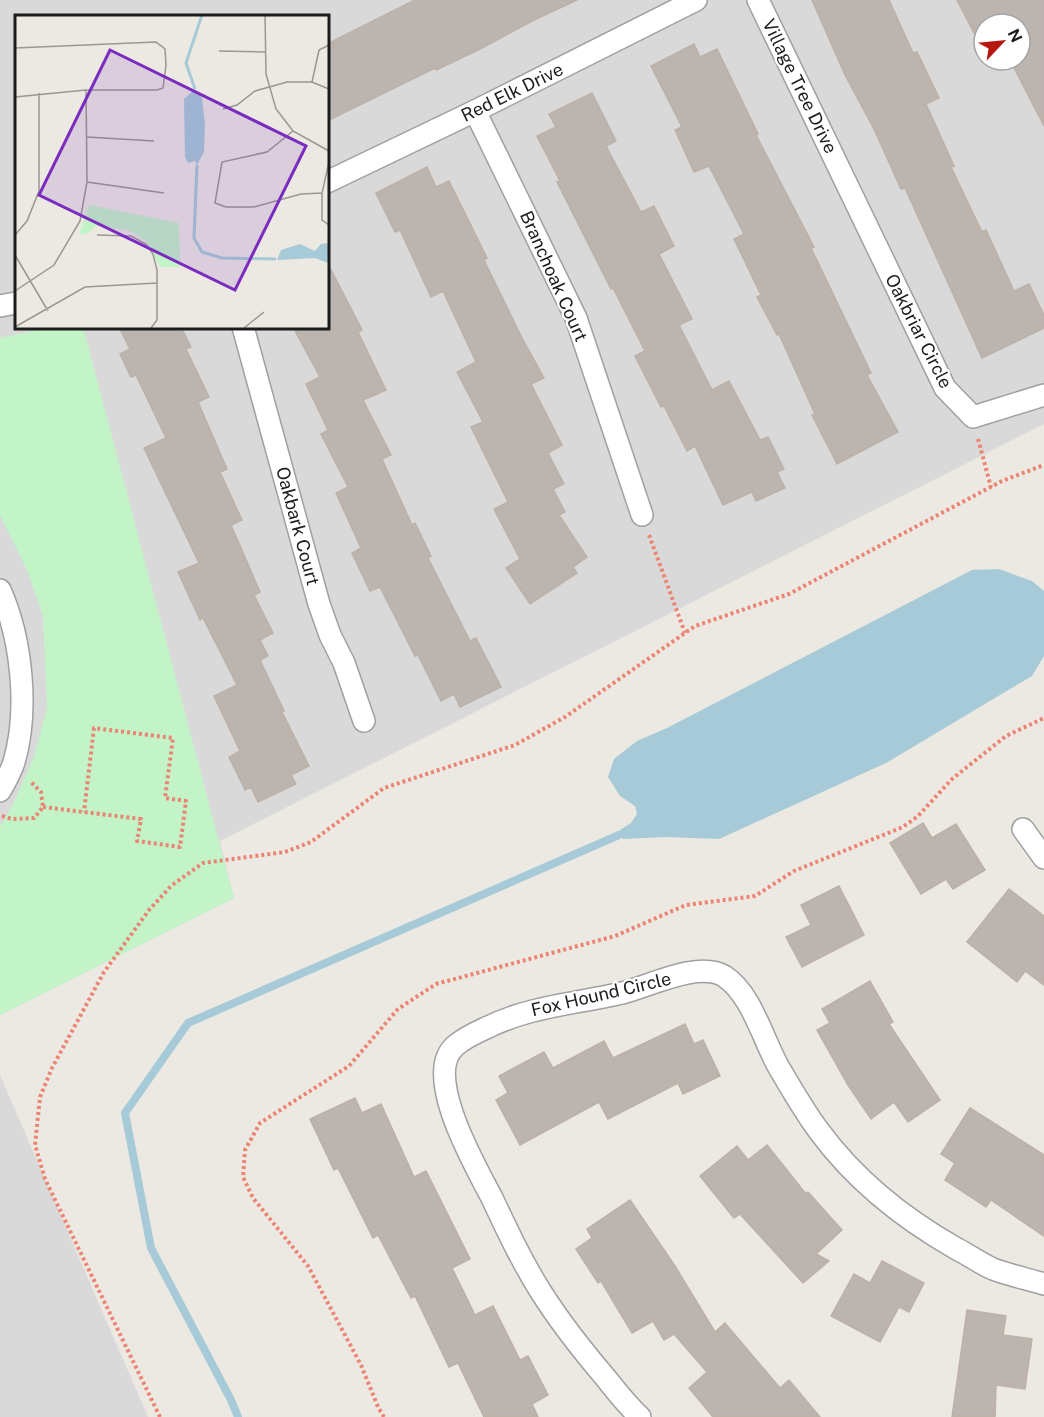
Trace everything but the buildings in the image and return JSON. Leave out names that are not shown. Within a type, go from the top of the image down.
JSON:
[{"type":"street","name":"Red Elk Drive","points":[[328,182],[696,0]]},
{"type":"street","name":"Village Tree Drive","points":[[759,0],[841,172]]},
{"type":"street","name":"Branchoak Court","points":[[475,111],[576,318],[642,515]]},
{"type":"street","name":"Oakbriar Circle","points":[[841,172],[945,388],[973,417]]},
{"type":"street","points":[[0,306],[15,303]]},
{"type":"street","name":"Oakbark Court","points":[[243,328],[319,604],[330,635],[344,663],[364,721]]},
{"type":"street","points":[[973,417],[1044,395]]},
{"type":"street","points":[[0,590],[7,606],[18,651],[21,692],[19,735],[14,764],[0,791]]},
{"type":"street","points":[[1023,829],[1044,858]]},
{"type":"street","name":"Fox Hound Circle","points":[[640,1417],[582,1350],[541,1291],[514,1244],[457,1127],[448,1099],[444,1083],[450,1050],[463,1039],[500,1021],[533,1010],[620,994],[697,970],[713,971],[725,977],[739,990],[776,1062],[818,1130],[866,1184],[927,1232],[993,1269],[1044,1284]]},
{"type":"path","points":[[973,417],[991,487]]},
{"type":"path","points":[[160,1417],[45,1179],[35,1144],[40,1097],[52,1068],[104,972],[149,910],[171,886],[203,863],[285,852],[311,842],[384,788],[515,745],[565,717],[695,626],[789,594],[991,487],[1044,465]]},
{"type":"path","points":[[642,515],[685,633]]},
{"type":"path","points":[[43,807],[141,819],[137,841],[180,847],[186,801],[165,798],[173,738],[94,728],[84,812]]},
{"type":"path","points":[[0,815],[12,819],[34,818],[43,807],[41,792],[14,764]]},
{"type":"shaded area","points":[[0,0],[1044,0],[1044,424],[220,841],[234,898],[0,1015]]},
{"type":"shaded area","points":[[0,1075],[148,1417],[0,1417]]},
{"type":"green space","points":[[47,328],[83,328],[234,898],[0,1015],[0,827],[34,757],[47,707],[43,616],[27,570],[0,515],[0,338]]},
{"type":"water","points":[[999,569],[1032,581],[1044,591],[1044,656],[1032,676],[886,763],[719,839],[665,837],[623,839],[619,835],[620,830],[631,823],[637,814],[635,806],[620,796],[608,777],[614,759],[637,741],[667,728],[972,570]]},
{"type":"waterway","points":[[238,1417],[151,1248],[125,1113],[188,1023],[619,835]]}]
